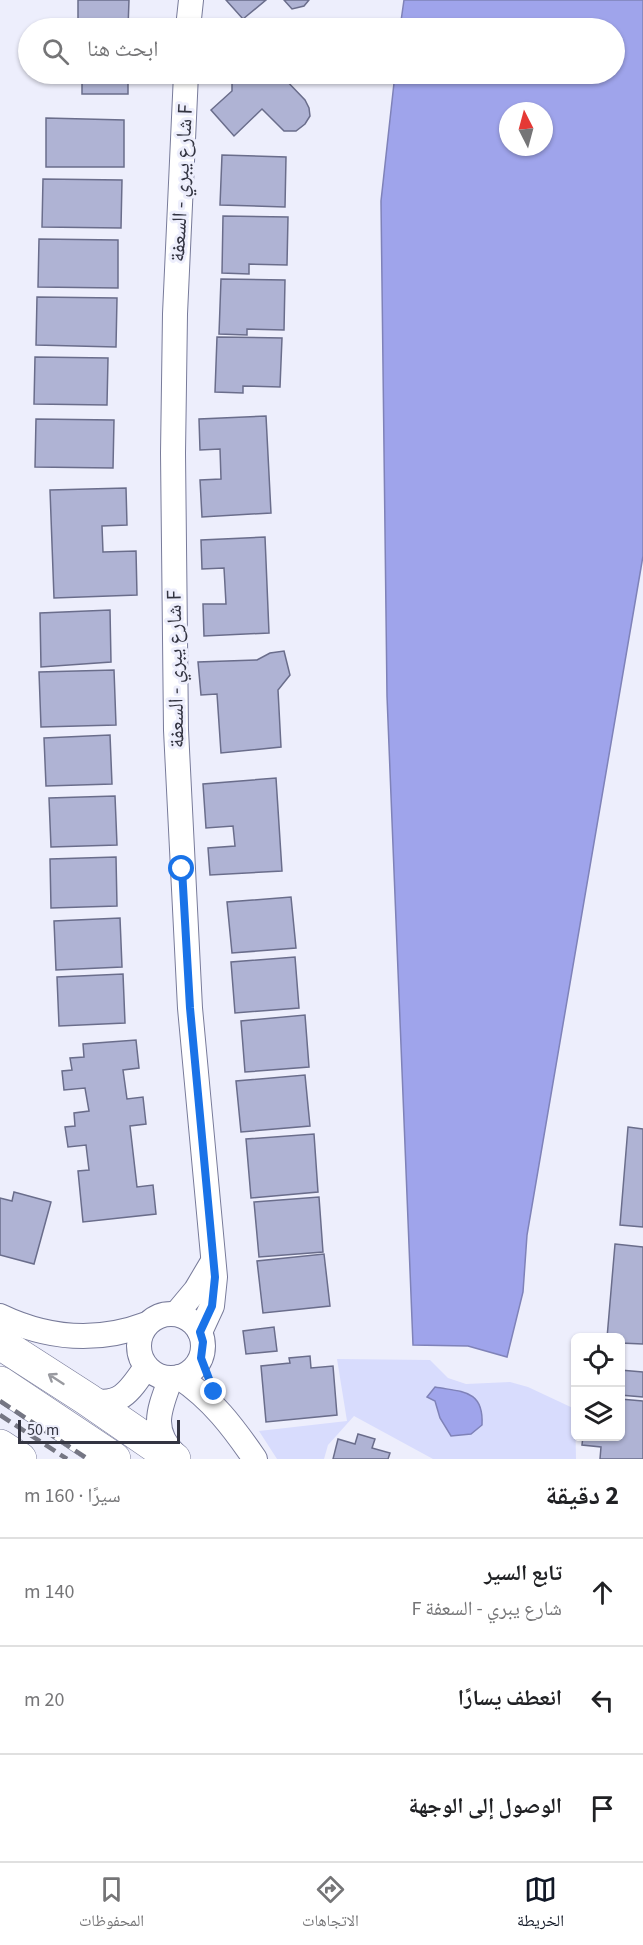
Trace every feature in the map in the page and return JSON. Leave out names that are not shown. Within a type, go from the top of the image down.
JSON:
[{"type":"street","points":[[189,18],[190,0]]},
{"type":"street","name":"شارع يبري - السعفة F","points":[[186,84],[175,314],[173,453],[176,719],[190,1008],[215,1292],[207,1320],[200,1332]]},
{"type":"street","points":[[176,1314],[196,1290],[212,1263]]},
{"type":"street","points":[[87,1399],[103,1403],[119,1398],[132,1388],[143,1361],[139,1339],[147,1324],[155,1317],[176,1314],[186,1317],[200,1332],[203,1342],[201,1358],[230,1424]]},
{"type":"street","points":[[0,1316],[29,1328],[110,1344],[143,1361],[153,1373],[175,1378],[207,1398],[230,1424],[255,1459]]},
{"type":"street","points":[[78,1337],[113,1334],[147,1324]]},
{"type":"street","points":[[0,1343],[174,1459]]},
{"type":"street","points":[[178,1459],[164,1442],[160,1433],[159,1412],[175,1378],[192,1370],[201,1358]]},
{"type":"street","points":[[0,1383],[114,1459]]},
{"type":"street","points":[[0,1446],[20,1459]]},
{"type":"shaded area","points":[[337,1359],[430,1360],[448,1378],[466,1384],[510,1382],[528,1387],[571,1407],[571,1441],[576,1441],[576,1459],[433,1459],[354,1416],[328,1445],[324,1459],[277,1459],[259,1431],[347,1421]]},
{"type":"water","points":[[404,0],[643,0],[643,556],[527,1235],[523,1292],[507,1357],[468,1346],[413,1345],[387,696],[381,201],[394,84],[625,84],[625,18],[401,18]]},
{"type":"water","points":[[435,1387],[462,1392],[475,1398],[482,1413],[482,1425],[471,1434],[451,1436],[440,1418],[435,1401],[427,1397]]},
{"type":"building","points":[[78,0],[129,0],[128,18],[78,18]]},
{"type":"building","points":[[226,0],[266,0],[244,18]]},
{"type":"building","points":[[284,0],[309,0],[304,6],[292,9]]},
{"type":"building","points":[[82,84],[128,84],[128,94],[82,94]]},
{"type":"building","points":[[232,84],[290,84],[305,100],[310,116],[305,124],[296,131],[284,131],[262,109],[234,136],[211,110],[232,91]]},
{"type":"building","points":[[46,118],[124,120],[124,167],[46,167]]},
{"type":"building","points":[[222,155],[286,157],[285,207],[220,205]]},
{"type":"building","points":[[43,179],[122,180],[121,228],[42,227]]},
{"type":"building","points":[[223,216],[288,217],[287,265],[249,264],[249,274],[222,273]]},
{"type":"building","points":[[39,239],[118,240],[118,288],[38,287]]},
{"type":"building","points":[[221,279],[285,280],[284,330],[247,329],[247,335],[219,334]]},
{"type":"building","points":[[37,297],[117,298],[116,347],[36,345]]},
{"type":"building","points":[[217,337],[282,338],[280,387],[243,386],[243,393],[215,392]]},
{"type":"building","points":[[35,357],[108,358],[107,405],[34,404]]},
{"type":"building","points":[[266,416],[271,513],[202,517],[200,480],[221,479],[220,449],[200,450],[199,419]]},
{"type":"building","points":[[36,419],[114,420],[113,468],[35,467]]},
{"type":"building","points":[[126,488],[127,525],[102,526],[103,552],[136,551],[137,595],[54,598],[50,490]]},
{"type":"building","points":[[265,537],[269,633],[204,636],[203,604],[226,604],[224,568],[202,569],[201,540]]},
{"type":"building","points":[[110,610],[111,662],[41,667],[40,613]]},
{"type":"building","points":[[284,651],[290,675],[278,690],[281,747],[221,753],[217,694],[201,695],[198,662],[257,660],[270,653]]},
{"type":"building","points":[[114,670],[116,725],[41,727],[39,672]]},
{"type":"building","points":[[110,735],[112,784],[46,786],[44,738]]},
{"type":"building","points":[[276,778],[282,871],[210,875],[208,848],[235,846],[233,826],[206,828],[203,784]]},
{"type":"building","points":[[115,796],[117,845],[51,847],[49,798]]},
{"type":"building","points":[[116,857],[117,906],[51,908],[50,859]]},
{"type":"building","points":[[291,897],[296,948],[232,953],[227,902]]},
{"type":"building","points":[[120,918],[122,967],[56,970],[54,921]]},
{"type":"building","points":[[295,957],[299,1008],[235,1013],[231,962]]},
{"type":"building","points":[[123,974],[125,1023],[59,1026],[57,977]]},
{"type":"building","points":[[305,1015],[309,1067],[245,1072],[241,1021]]},
{"type":"building","points":[[136,1040],[139,1068],[123,1070],[127,1099],[143,1097],[146,1124],[130,1126],[137,1187],[153,1185],[156,1214],[83,1222],[78,1171],[89,1170],[86,1145],[68,1147],[65,1127],[75,1126],[74,1113],[89,1111],[85,1088],[64,1090],[62,1071],[72,1070],[70,1058],[84,1057],[83,1044]]},
{"type":"building","points":[[305,1075],[310,1126],[241,1132],[236,1081]]},
{"type":"building","points":[[628,1127],[643,1129],[643,1227],[620,1225]]},
{"type":"building","points":[[314,1134],[318,1192],[251,1198],[246,1139]]},
{"type":"building","points":[[14,1192],[51,1202],[34,1264],[0,1255],[0,1198],[12,1201]]},
{"type":"building","points":[[319,1197],[323,1252],[259,1257],[254,1202]]},
{"type":"building","points":[[615,1244],[643,1247],[643,1344],[625,1343],[625,1333],[607,1333]]},
{"type":"building","points":[[324,1254],[330,1306],[263,1313],[257,1261]]},
{"type":"building","points":[[274,1327],[277,1351],[246,1354],[243,1331]]},
{"type":"building","points":[[310,1356],[311,1368],[333,1366],[337,1415],[266,1422],[261,1366],[290,1363],[289,1358]]},
{"type":"building","points":[[625,1370],[643,1372],[643,1397],[625,1395]]},
{"type":"building","points":[[625,1399],[643,1401],[643,1459],[600,1459],[601,1447],[582,1445],[582,1441],[625,1441]]},
{"type":"building","points":[[358,1434],[375,1439],[372,1448],[390,1453],[388,1459],[333,1459],[338,1439],[355,1444]]},
{"type":"railway","points":[[0,1401],[88,1459]]},
{"type":"railway","points":[[0,1415],[67,1459]]},
{"type":"route","points":[[182,869],[190,1008],[215,1277],[212,1306],[200,1332],[203,1342],[201,1358],[214,1392]]}]
